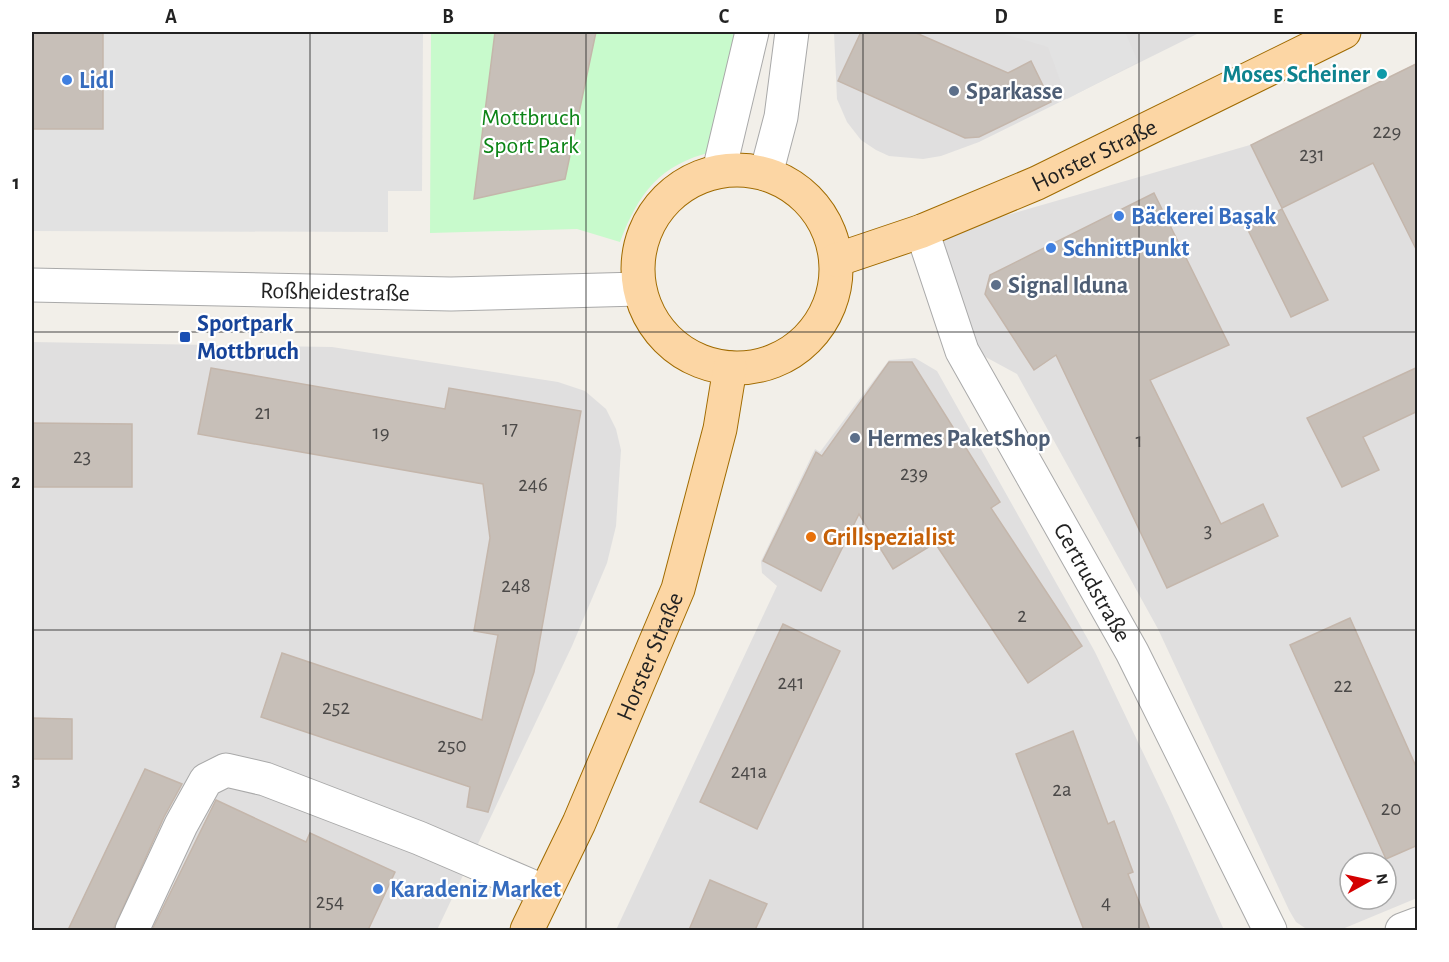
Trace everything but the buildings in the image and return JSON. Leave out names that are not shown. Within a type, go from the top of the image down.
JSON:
[{"type":"main road","name":"Horster Straße","points":[[836,260],[922,231],[1037,183],[1344,32]]},
{"type":"main road","points":[[745,170],[766,174],[787,183],[805,197],[821,215],[831,236],[836,260],[833,295],[825,315],[812,334],[794,350],[765,364],[730,368],[699,361],[669,341],[648,313],[639,289],[639,250],[650,221],[665,200],[696,178],[719,171],[745,170]]},
{"type":"main road","name":"Horster Straße","points":[[527,930],[579,823],[678,589],[720,429],[730,368]]},
{"type":"street","points":[[719,171],[752,32]]},
{"type":"street","points":[[766,174],[780,117],[792,32]]},
{"type":"street","name":"Gertrudstraße","points":[[922,231],[962,351],[1132,652],[1270,930]]},
{"type":"street","name":"Roßheidestraße","points":[[32,285],[451,294],[639,289]]},
{"type":"street","points":[[132,930],[181,825],[206,780],[226,770],[266,779],[298,791],[419,838],[545,892]]},
{"type":"street","points":[[1402,930],[1418,924]]},
{"type":"shaded area","points":[[103,32],[423,32],[422,191],[388,191],[388,232],[32,231],[32,129],[103,129]]},
{"type":"shaded area","points":[[834,32],[1201,32],[979,142],[941,156],[923,159],[889,156],[876,150],[861,140],[847,122],[837,99]]},
{"type":"shaded area","points":[[997,32],[1125,32],[1138,62],[1067,99],[1048,47]]},
{"type":"shaded area","points":[[1417,63],[1417,898],[1398,906],[1398,851],[1338,851],[1338,911],[1386,911],[1340,930],[1308,930],[1296,922],[1158,629],[1017,374],[967,347],[931,237],[1250,145]]},
{"type":"shaded area","points":[[32,342],[332,347],[558,382],[585,391],[606,409],[616,429],[621,450],[616,526],[607,563],[572,646],[437,930],[32,930]]},
{"type":"shaded area","points":[[915,358],[937,371],[1095,652],[1169,807],[1224,930],[616,930],[777,586],[762,573],[761,561],[815,449],[820,452],[889,360]]},
{"type":"green space","name":"Mottbruch Sport Park","points":[[431,32],[740,32],[712,152],[678,164],[653,184],[635,209],[620,242],[577,229],[430,233]]},
{"type":"place","name":"Moses Scheiner","points":[[1382,74]]},
{"type":"place","name":"Lidl","points":[[67,80]]},
{"type":"place","name":"Sparkasse","points":[[954,91]]},
{"type":"place","name":"Bäckerei Başak","points":[[1119,216]]},
{"type":"place","name":"SchnittPunkt","points":[[1051,248]]},
{"type":"place","name":"Signal Iduna","points":[[996,285]]},
{"type":"place","name":"Sportpark Mottbruch","points":[[185,337]]},
{"type":"place","name":"Hermes PaketShop","points":[[855,438]]},
{"type":"place","name":"Grillspezialist","points":[[811,537]]},
{"type":"place","name":"Karadeniz Market","points":[[378,889]]}]
